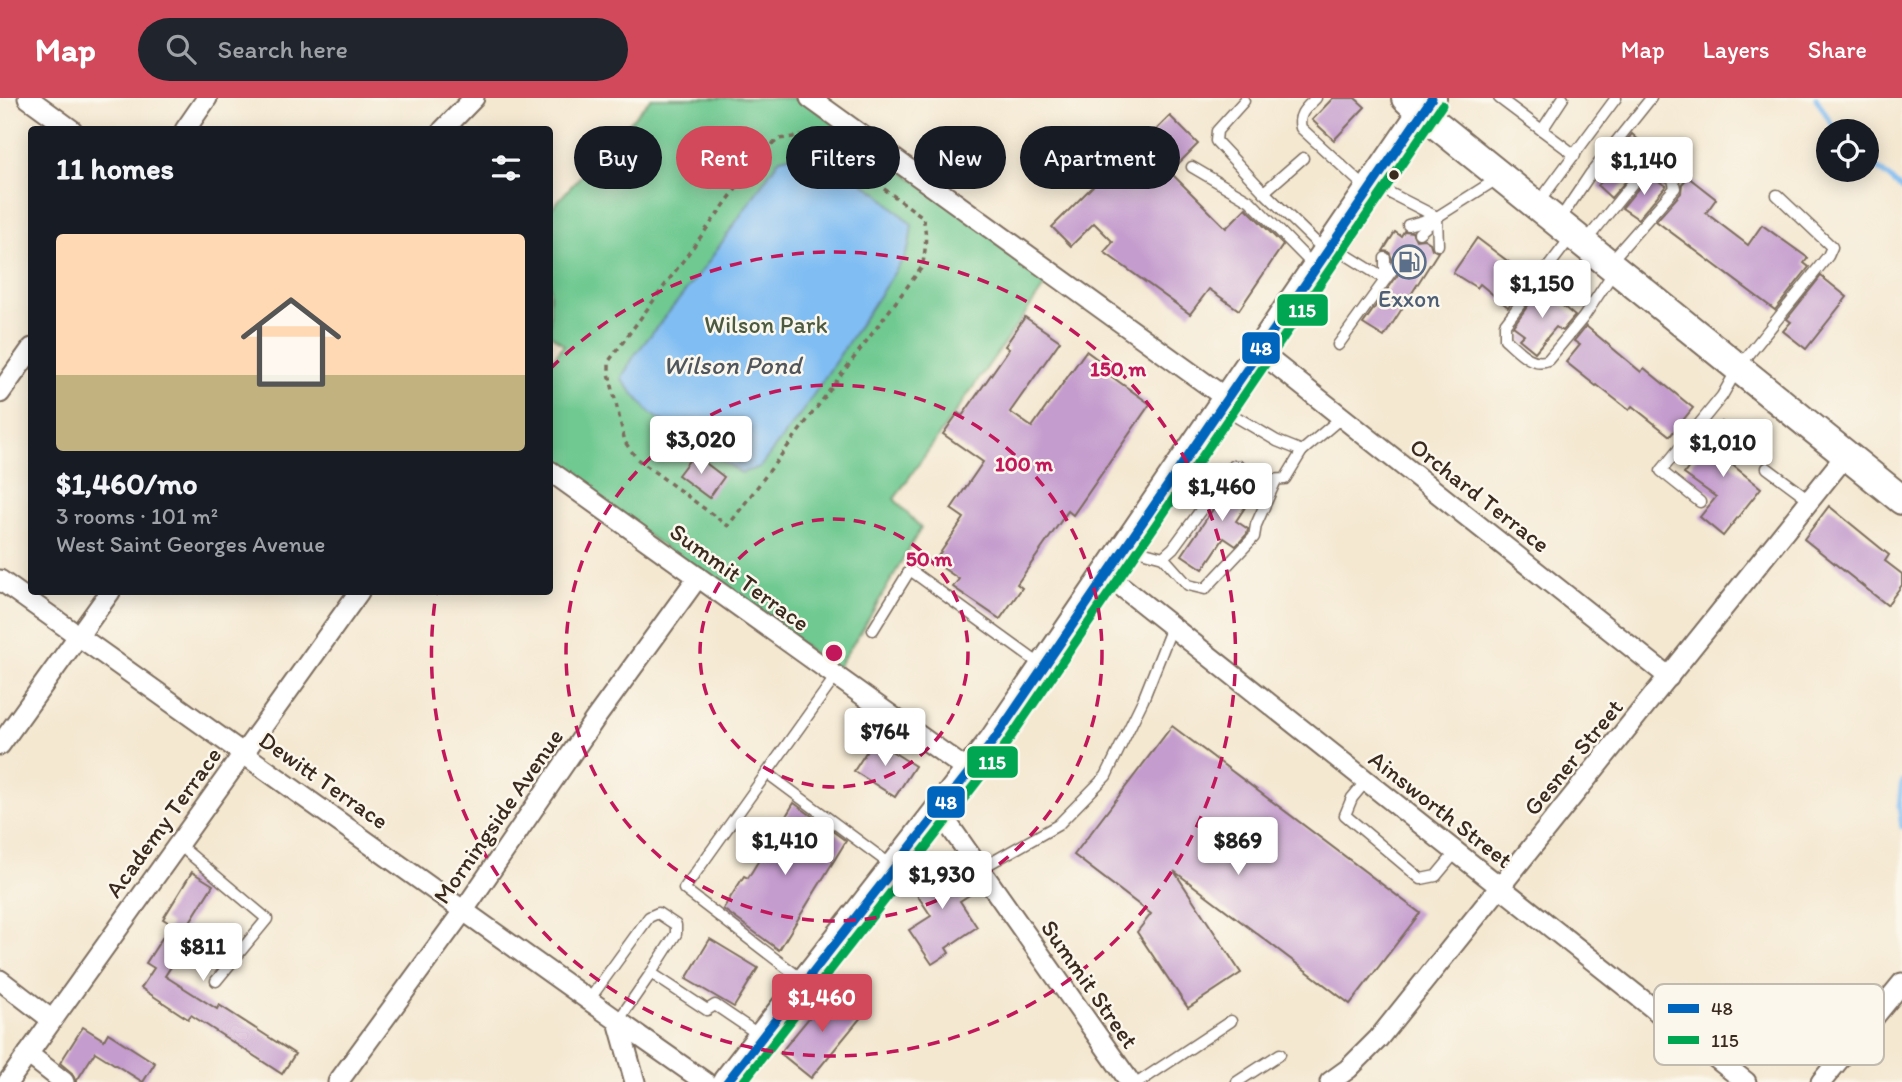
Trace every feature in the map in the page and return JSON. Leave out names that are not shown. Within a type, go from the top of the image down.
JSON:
[{"type":"main road","points":[[727,1082],[970,772],[1371,188],[1420,103],[1501,177],[1846,455],[1900,494]]},
{"type":"street","points":[[28,98],[66,126]]},
{"type":"street","points":[[188,126],[207,98]]},
{"type":"street","points":[[447,126],[474,98]]},
{"type":"street","points":[[815,100],[1224,404]]},
{"type":"street","name":"Orchard Terrace","points":[[1260,352],[1669,677]]},
{"type":"street","points":[[0,393],[28,354]]},
{"type":"street","name":"Gesner Street","points":[[1330,1082],[1348,1069],[1378,1039],[1846,455]]},
{"type":"street","name":"Summit Terrace","points":[[553,473],[970,772]]},
{"type":"street","name":"Ainsworth Street","points":[[1107,575],[1654,1009]]},
{"type":"street","name":"Morningside Avenue","points":[[338,1082],[464,910],[595,719],[698,577]]},
{"type":"street","name":"Dewitt Terrace","points":[[0,580],[705,1082]]},
{"type":"street","points":[[0,745],[108,595]]},
{"type":"street","name":"Academy Terrace","points":[[8,1082],[357,595]]},
{"type":"street","name":"Summit Street","points":[[939,811],[1129,1082]]},
{"type":"street","points":[[0,980],[52,1020]]},
{"type":"street","points":[[1884,1005],[1902,983]]},
{"type":"street","points":[[618,1021],[635,1082]]},
{"type":"street","points":[[28,1054],[64,1082]]},
{"type":"street","name":"Ainsworth Street","points":[[1725,1065],[1746,1082]]},
{"type":"street","points":[[1821,1082],[1835,1065]]},
{"type":"lane","points":[[1317,98],[1301,114],[1301,128],[1371,188],[1437,218]]},
{"type":"lane","points":[[1499,98],[1575,155]]},
{"type":"lane","points":[[1542,130],[1563,98]]},
{"type":"lane","points":[[1563,227],[1575,155],[1616,98]]},
{"type":"lane","points":[[1563,227],[1644,169],[1653,166],[1673,179],[1675,188],[1612,267],[1583,318],[1548,360],[1541,363],[1532,361],[1504,339],[1503,332],[1509,317],[1563,227],[1591,173],[1651,98]]},
{"type":"lane","points":[[1244,101],[1217,131],[1216,141],[1325,256]]},
{"type":"lane","points":[[1264,192],[1303,158]]},
{"type":"lane","points":[[1192,167],[1250,201],[1325,256],[1387,279]]},
{"type":"lane","points":[[1419,233],[1437,218],[1501,177]]},
{"type":"lane","points":[[1700,502],[1661,471],[1722,396],[1738,368],[1820,266],[1832,247],[1777,195]]},
{"type":"lane","points":[[1408,225],[1437,218]]},
{"type":"lane","points":[[1437,218],[1438,246]]},
{"type":"lane","points":[[1385,258],[1387,279]]},
{"type":"lane","points":[[1338,345],[1396,265]]},
{"type":"lane","points":[[1224,404],[1277,441],[1302,451]]},
{"type":"lane","points":[[1163,557],[1173,548],[1233,466],[1239,466],[1265,480],[1285,479],[1302,451],[1342,417]]},
{"type":"lane","points":[[1767,468],[1810,500]]},
{"type":"lane","points":[[1127,546],[1163,557],[1188,585],[1205,589],[1254,537],[1256,525],[1276,480]]},
{"type":"lane","points":[[873,630],[910,570],[1044,667]]},
{"type":"lane","points":[[980,869],[1058,825],[1106,775],[1143,700],[1172,627]]},
{"type":"lane","points":[[805,982],[684,889],[836,676]]},
{"type":"lane","points":[[767,773],[895,867]]},
{"type":"lane","points":[[1366,781],[1352,798],[1345,815],[1421,879],[1436,876],[1456,852]]},
{"type":"lane","points":[[178,844],[267,919],[216,981]]},
{"type":"lane","points":[[589,1000],[649,917],[658,913],[676,925],[676,934],[618,1021]]},
{"type":"lane","points":[[651,973],[707,1010],[715,1005],[762,1037]]},
{"type":"lane","points":[[1139,1082],[1231,1021]]},
{"type":"lane","points":[[1237,1082],[1280,1054]]},
{"type":"path","points":[[800,136],[819,142],[923,217],[926,232],[922,267],[728,526],[637,459],[625,442],[609,373],[609,361],[615,351],[764,151],[779,139],[800,136]]},
{"type":"green space","name":"Wilson Park","points":[[651,98],[799,98],[838,126],[786,126],[786,189],[900,189],[900,170],[914,180],[914,189],[927,189],[1051,277],[894,499],[921,528],[862,630],[836,669],[553,468],[553,358],[564,345],[553,336],[553,207],[574,183],[574,189],[662,189],[662,126],[626,126]]},
{"type":"water","name":"Wilson Pond","points":[[786,157],[786,189],[872,189],[912,225],[909,247],[904,258],[804,409],[760,467],[741,473],[650,413],[621,379],[634,356],[707,264],[759,189],[772,189],[772,170],[780,158]]},
{"type":"building","points":[[1333,98],[1355,98],[1365,107],[1334,140],[1312,120]]},
{"type":"building","points":[[1170,116],[1180,126],[1160,126]]},
{"type":"building","points":[[1180,126],[1198,144],[1180,162]]},
{"type":"building","points":[[1632,134],[1652,152],[1611,198],[1598,186],[1604,178],[1600,174]]},
{"type":"building","points":[[1649,175],[1666,186],[1638,219],[1622,208]]},
{"type":"building","points":[[1688,177],[1716,199],[1706,213],[1748,245],[1762,225],[1808,258],[1804,263],[1809,267],[1775,310],[1656,221],[1681,193],[1682,184]]},
{"type":"building","points":[[1180,182],[1226,228],[1246,208],[1283,245],[1239,310],[1209,289],[1190,314],[1104,252],[1113,242],[1094,223],[1071,246],[1052,227],[1090,189],[1180,189]]},
{"type":"building","points":[[1404,231],[1412,232],[1416,240],[1424,239],[1438,252],[1384,337],[1363,324],[1402,269],[1401,259],[1392,259],[1389,252],[1383,251],[1395,232],[1401,236]]},
{"type":"building","points":[[1477,238],[1530,278],[1508,307],[1480,284],[1477,288],[1453,273]]},
{"type":"building","points":[[1821,276],[1847,297],[1806,349],[1783,331],[1791,322],[1787,319]]},
{"type":"building","points":[[1541,288],[1575,316],[1562,331],[1556,327],[1535,352],[1519,339],[1524,334],[1513,326]]},
{"type":"building","points":[[1025,317],[1060,341],[1010,412],[1032,427],[1086,351],[1111,369],[1108,374],[1150,404],[1073,515],[1068,511],[1017,584],[1022,588],[1000,619],[953,587],[959,579],[934,562],[964,518],[951,509],[983,462],[943,434],[958,413],[962,416],[1009,349],[1005,346]]},
{"type":"building","points":[[1586,326],[1641,372],[1644,368],[1693,408],[1670,436],[1632,406],[1629,410],[1566,362],[1580,345],[1574,341]]},
{"type":"building","points":[[1722,422],[1747,440],[1730,463],[1761,488],[1723,536],[1700,517],[1716,497],[1684,474]]},
{"type":"building","points":[[694,454],[724,477],[709,498],[678,475]]},
{"type":"building","points":[[1236,475],[1257,489],[1236,521],[1248,529],[1247,534],[1236,546],[1224,538],[1203,569],[1182,555]]},
{"type":"building","points":[[1829,506],[1889,555],[1885,561],[1902,574],[1902,585],[1887,605],[1804,539]]},
{"type":"building","points":[[1172,726],[1420,913],[1350,1004],[1174,871],[1241,973],[1188,1008],[1137,932],[1151,914],[1074,855]]},
{"type":"building","points":[[874,740],[915,766],[895,797],[854,771]]},
{"type":"building","points":[[794,803],[846,841],[779,950],[723,909],[744,876],[748,878]]},
{"type":"building","points":[[948,859],[971,894],[960,901],[977,927],[946,948],[949,953],[932,964],[909,930],[931,916],[910,884]]},
{"type":"building","points":[[192,872],[213,885],[183,933],[190,937],[165,976],[217,1009],[219,1005],[295,1054],[282,1074],[191,1015],[188,1019],[141,988],[154,968],[146,963],[171,924],[163,919]]},
{"type":"building","points":[[710,939],[758,968],[734,1007],[686,979]]},
{"type":"building","points":[[832,990],[863,1015],[811,1078],[780,1053]]},
{"type":"building","points":[[83,1027],[104,1040],[108,1033],[155,1063],[143,1082],[95,1052],[76,1082],[72,1073],[60,1063]]},
{"type":"waterway","points":[[1816,98],[1829,119]]},
{"type":"waterway","points":[[1879,169],[1902,189]]},
{"type":"waterway","points":[[1902,781],[1899,806],[1902,827]]},
{"type":"transit line","name":"48","points":[[727,1082],[994,740],[1432,98]]},
{"type":"transit line","name":"115","points":[[743,1082],[1004,747],[1442,105]]},
{"type":"place","name":"Exxon","points":[[1409,262]]}]
